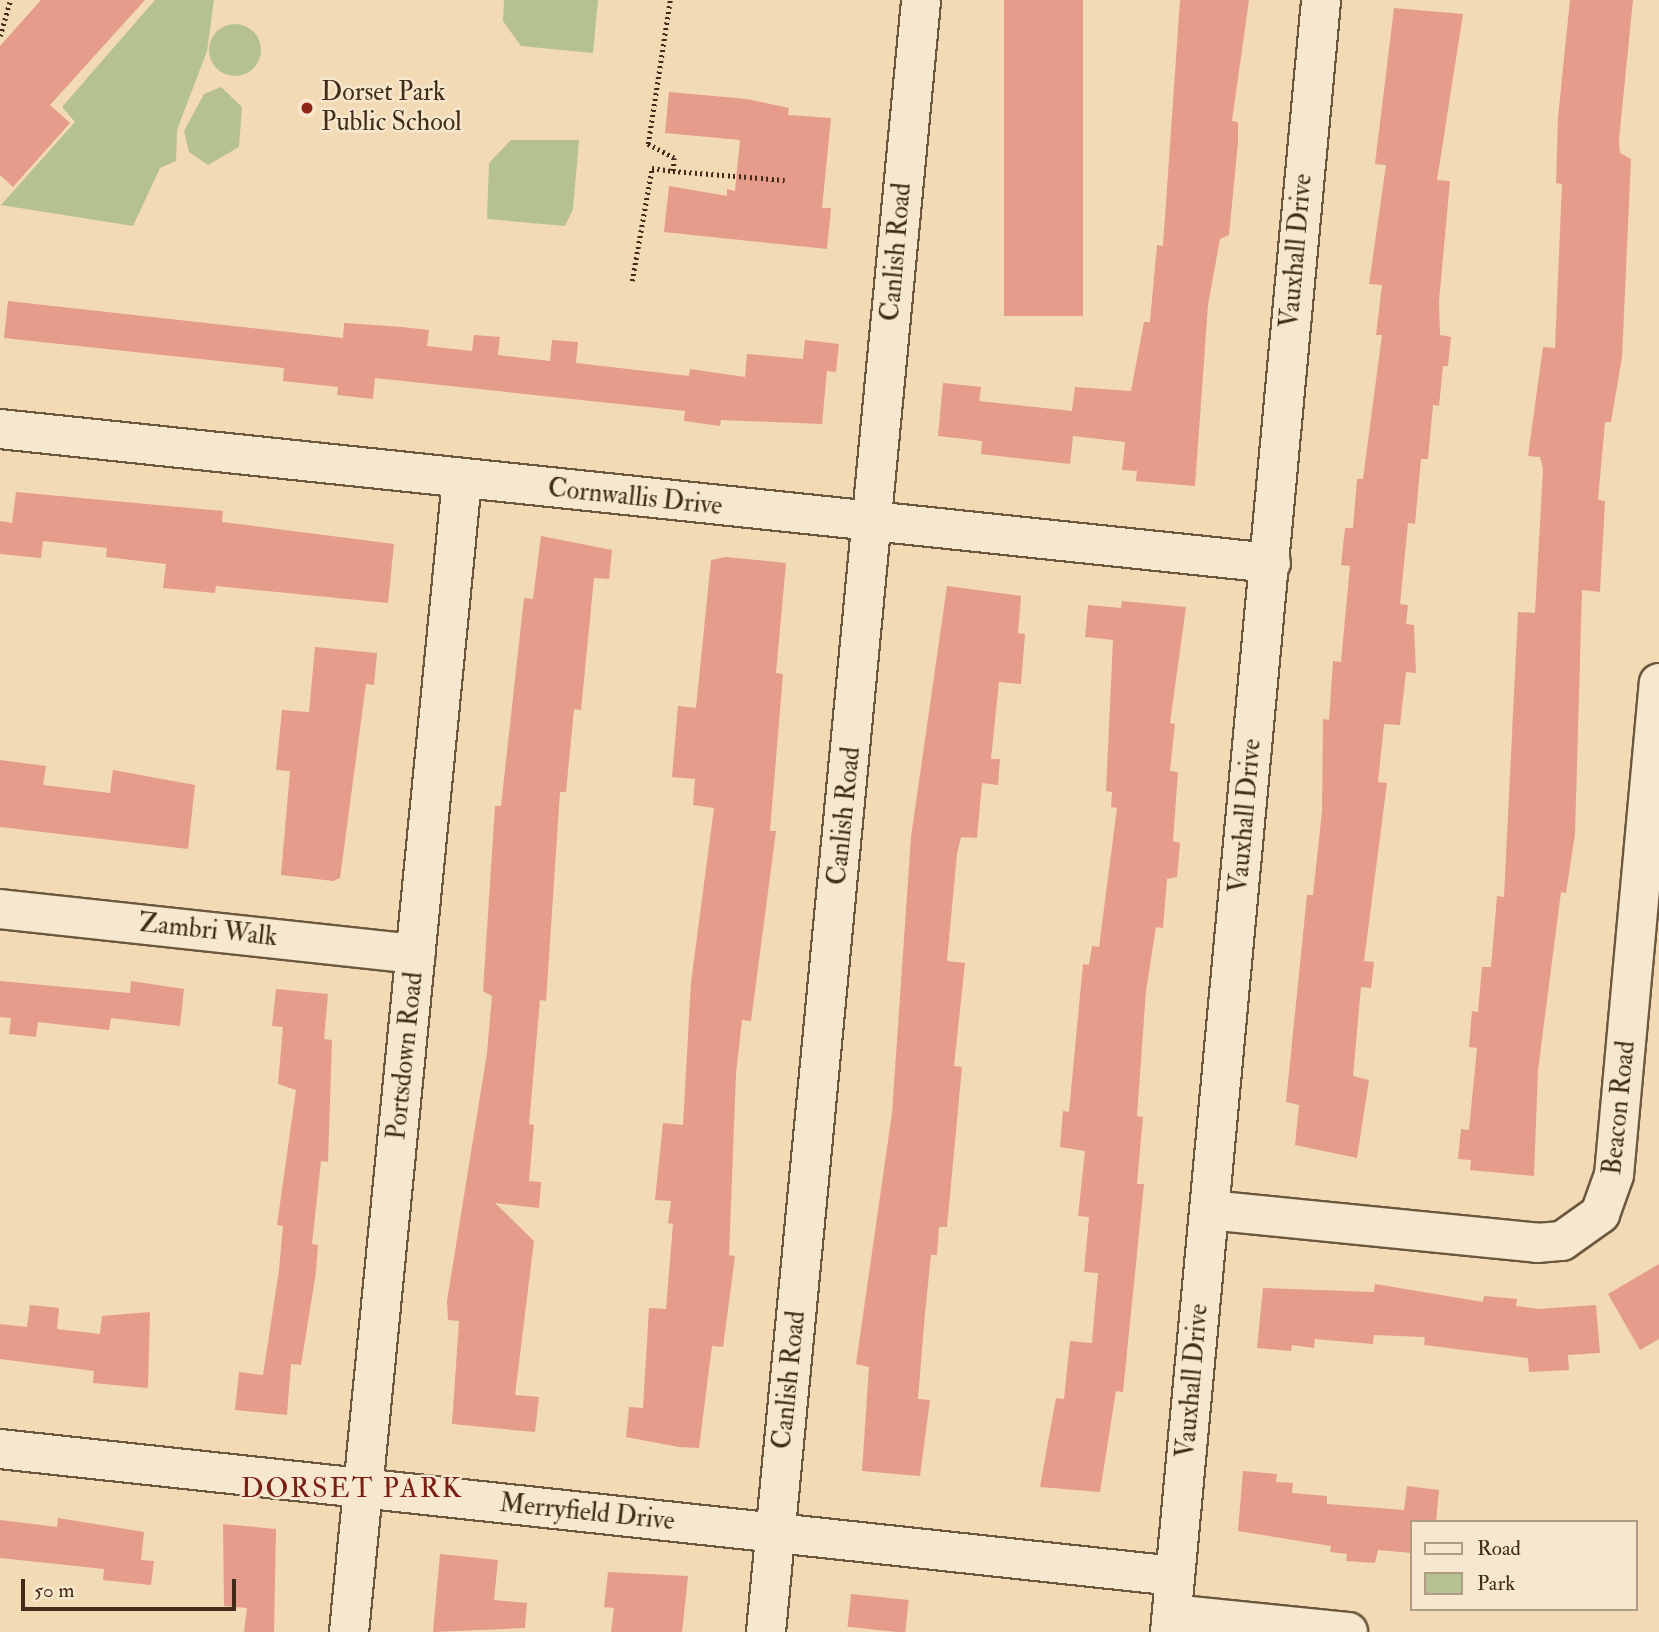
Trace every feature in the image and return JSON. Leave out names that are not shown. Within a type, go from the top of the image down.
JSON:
[{"type":"street","name":"Canlish Road","points":[[766,1632],[874,523],[921,0]]},
{"type":"street","name":"Vauxhall Drive","points":[[1171,1623],[1321,0]]},
{"type":"street","name":"Cornwallis Drive","points":[[0,429],[1270,563]]},
{"type":"street","name":"Portsdown Road","points":[[349,1632],[462,479]]},
{"type":"street","name":"Beacon Road","points":[[1209,1210],[1538,1243],[1562,1241],[1600,1214],[1614,1175],[1659,683]]},
{"type":"street","name":"Zambri Walk","points":[[0,909],[415,954]]},
{"type":"street","name":"Merryfield Drive","points":[[0,1449],[775,1535],[1175,1576]]},
{"type":"street","points":[[1171,1623],[1348,1632]]},
{"type":"path","points":[[0,36],[10,0]]},
{"type":"path","points":[[670,0],[649,144],[674,158],[673,171]]},
{"type":"path","points":[[632,281],[652,168],[785,180]]},
{"type":"green space","points":[[155,0],[214,0],[207,51],[177,130],[176,161],[160,168],[133,226],[1,205],[75,122],[62,107]]},
{"type":"green space","points":[[504,0],[598,0],[593,53],[521,46],[503,21]]},
{"type":"green space","points":[[235,24],[254,31],[261,50],[254,69],[235,76],[216,69],[209,50],[216,31]]},
{"type":"green space","points":[[221,87],[242,107],[239,147],[208,165],[189,152],[184,131],[204,94]]},
{"type":"green space","points":[[511,140],[579,140],[573,209],[565,226],[487,219],[489,163]]},
{"type":"building","points":[[41,0],[145,0],[50,105],[70,123],[13,187],[0,175],[0,46]]},
{"type":"building","points":[[1004,0],[1083,0],[1083,316],[1004,316]]},
{"type":"building","points":[[1180,0],[1249,0],[1232,121],[1238,122],[1238,142],[1229,235],[1220,239],[1208,305],[1195,486],[1136,481],[1137,471],[1122,470],[1125,442],[1073,436],[1070,464],[981,454],[982,441],[938,436],[943,383],[981,387],[979,401],[1072,411],[1075,387],[1131,391],[1144,322],[1150,322],[1157,245],[1163,246]]},
{"type":"building","points":[[1570,0],[1633,0],[1619,139],[1620,153],[1631,159],[1622,357],[1611,422],[1605,422],[1598,500],[1605,501],[1600,592],[1582,590],[1575,834],[1566,893],[1561,892],[1538,1070],[1534,1176],[1470,1170],[1471,1160],[1458,1159],[1461,1129],[1469,1130],[1477,1048],[1469,1047],[1472,1011],[1478,1012],[1482,967],[1491,967],[1497,896],[1504,897],[1518,612],[1535,613],[1543,469],[1540,457],[1528,456],[1543,347],[1555,348],[1562,184],[1556,183],[1558,117]]},
{"type":"building","points":[[1394,8],[1463,14],[1437,180],[1450,181],[1439,301],[1440,335],[1451,337],[1448,366],[1443,366],[1439,406],[1433,405],[1428,459],[1421,459],[1415,524],[1408,523],[1400,604],[1408,605],[1406,624],[1414,625],[1416,673],[1406,672],[1400,725],[1384,724],[1378,782],[1387,783],[1364,961],[1374,962],[1371,988],[1361,987],[1353,1076],[1369,1080],[1357,1158],[1295,1145],[1299,1105],[1286,1102],[1307,895],[1313,895],[1322,811],[1323,719],[1329,720],[1333,661],[1341,662],[1350,566],[1341,565],[1345,528],[1353,528],[1357,479],[1363,479],[1382,335],[1376,335],[1382,285],[1369,284],[1386,165],[1375,164]]},
{"type":"building","points":[[669,92],[747,99],[789,108],[788,115],[831,118],[822,208],[831,208],[827,249],[664,232],[669,186],[727,196],[727,189],[735,191],[740,140],[665,133]]},
{"type":"building","points":[[8,301],[343,338],[344,323],[402,327],[429,330],[427,346],[472,351],[474,335],[500,337],[498,355],[550,361],[552,340],[578,342],[576,363],[689,376],[690,369],[745,377],[747,354],[803,359],[805,340],[839,344],[836,372],[827,371],[822,424],[721,420],[720,426],[684,421],[685,411],[375,378],[373,399],[337,395],[338,387],[283,381],[284,368],[4,338]]},
{"type":"building","points":[[16,492],[223,511],[222,522],[394,544],[388,603],[216,586],[215,593],[163,588],[166,564],[106,557],[107,548],[43,541],[41,558],[0,554],[0,521],[12,523]]},
{"type":"building","points":[[541,536],[612,550],[609,579],[594,578],[581,710],[574,709],[566,792],[560,792],[546,1001],[540,1000],[529,1124],[534,1125],[529,1181],[541,1182],[539,1208],[495,1203],[534,1241],[515,1395],[539,1397],[535,1432],[452,1424],[459,1321],[448,1320],[447,1301],[487,1053],[492,996],[483,991],[495,806],[501,806],[524,598],[533,599]]},
{"type":"building","points":[[726,557],[786,563],[776,673],[783,674],[770,831],[776,831],[751,1021],[742,1020],[736,1074],[729,1255],[735,1256],[723,1347],[712,1346],[699,1448],[626,1437],[629,1407],[643,1408],[649,1308],[666,1309],[673,1224],[668,1223],[671,1201],[655,1200],[663,1123],[683,1125],[691,982],[714,808],[693,805],[695,779],[672,777],[678,706],[696,708],[711,560]]},
{"type":"building","points":[[947,586],[1021,596],[1018,633],[1025,634],[1021,684],[999,682],[991,759],[1000,759],[998,785],[982,783],[977,838],[961,837],[957,854],[947,961],[965,963],[954,1066],[962,1067],[947,1227],[939,1227],[937,1255],[931,1255],[925,1313],[918,1399],[930,1400],[920,1476],[862,1471],[869,1367],[856,1364],[892,1113],[911,837]]},
{"type":"building","points":[[1122,601],[1186,607],[1170,723],[1175,724],[1170,771],[1178,772],[1173,841],[1180,843],[1177,877],[1167,879],[1163,928],[1156,927],[1146,991],[1137,1116],[1143,1117],[1137,1184],[1144,1184],[1123,1392],[1116,1391],[1100,1492],[1040,1487],[1056,1398],[1064,1399],[1070,1341],[1092,1343],[1098,1273],[1084,1272],[1089,1217],[1078,1216],[1085,1151],[1060,1147],[1063,1111],[1069,1112],[1083,964],[1089,965],[1092,946],[1099,947],[1117,808],[1111,807],[1112,792],[1106,791],[1113,640],[1085,637],[1088,605],[1121,608]]},
{"type":"building","points":[[315,647],[377,653],[374,685],[366,684],[340,878],[333,881],[281,875],[290,771],[276,770],[282,710],[309,712]]},
{"type":"building","points":[[0,760],[46,766],[43,785],[110,793],[113,770],[195,785],[188,849],[0,827]]},
{"type":"building","points":[[0,981],[130,993],[131,981],[184,989],[180,1026],[111,1018],[109,1030],[38,1022],[36,1037],[9,1034],[11,1018],[0,1017]]},
{"type":"building","points":[[276,989],[328,994],[324,1039],[332,1040],[328,1162],[321,1161],[312,1244],[318,1245],[316,1272],[301,1365],[291,1364],[287,1415],[235,1410],[239,1372],[263,1375],[279,1270],[283,1226],[277,1225],[296,1090],[278,1084],[283,1027],[272,1026]]},
{"type":"building","points":[[1659,1264],[1659,1339],[1640,1350],[1608,1294]]},
{"type":"building","points":[[1375,1284],[1483,1302],[1484,1296],[1517,1299],[1516,1306],[1538,1309],[1596,1305],[1600,1353],[1568,1355],[1569,1370],[1529,1372],[1528,1358],[1424,1345],[1425,1337],[1374,1335],[1373,1344],[1315,1339],[1314,1348],[1292,1345],[1291,1351],[1257,1348],[1263,1288],[1374,1292]]},
{"type":"building","points":[[30,1305],[59,1308],[57,1329],[100,1334],[102,1316],[150,1312],[148,1388],[93,1383],[94,1371],[0,1359],[0,1324],[27,1327]]},
{"type":"building","points":[[1243,1471],[1277,1474],[1276,1482],[1293,1483],[1292,1493],[1327,1496],[1327,1504],[1404,1510],[1407,1486],[1439,1490],[1436,1520],[1410,1520],[1410,1553],[1378,1550],[1375,1563],[1346,1561],[1347,1554],[1330,1552],[1331,1546],[1238,1531]]},
{"type":"building","points":[[58,1518],[144,1532],[141,1560],[154,1561],[151,1585],[103,1580],[104,1569],[0,1558],[0,1520],[57,1527]]},
{"type":"building","points":[[223,1524],[276,1529],[274,1632],[244,1632],[247,1608],[224,1606]]},
{"type":"building","points":[[440,1554],[498,1560],[494,1600],[527,1603],[525,1628],[433,1632]]},
{"type":"building","points":[[608,1572],[688,1576],[682,1632],[611,1632],[614,1608],[604,1607]]},
{"type":"building","points":[[851,1594],[909,1600],[905,1632],[848,1627]]},
{"type":"place","name":"Dorset Park Public School","points":[[307,108]]},
{"type":"district","name":"DORSET PARK","points":[[352,1489]]}]
